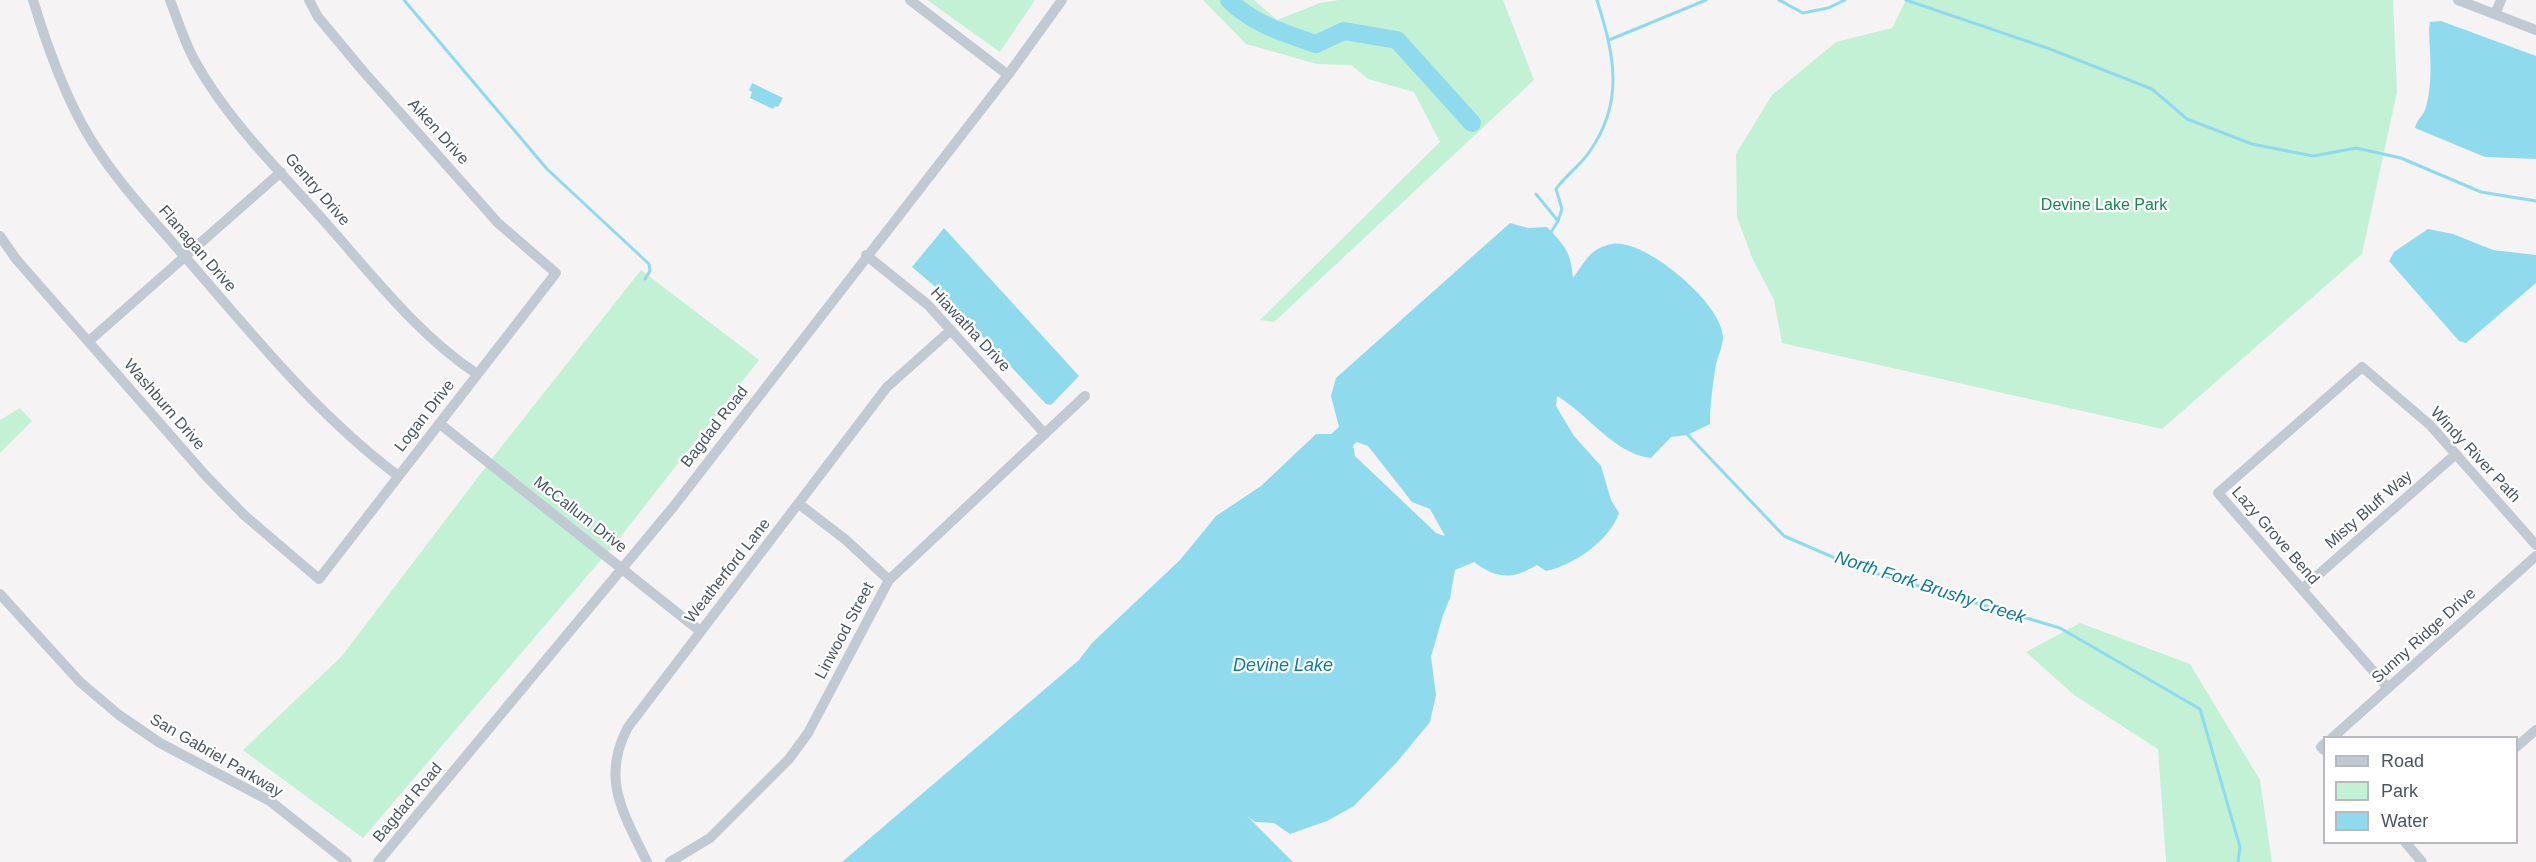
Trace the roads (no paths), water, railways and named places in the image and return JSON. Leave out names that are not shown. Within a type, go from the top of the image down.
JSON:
[{"type":"street","name":"Flanagan Drive","points":[[33,0],[61,81],[83,126],[106,162],[162,233],[317,407],[362,449],[397,476]]},
{"type":"street","name":"Gentry Drive","points":[[170,0],[195,62],[213,91],[405,313],[455,360],[477,374]]},
{"type":"street","name":"Aiken Drive","points":[[309,0],[318,17],[356,62],[498,223],[556,273]]},
{"type":"street","points":[[910,0],[1008,75]]},
{"type":"street","name":"Bagdad Road","points":[[378,862],[623,568],[1008,75],[1062,0]]},
{"type":"street","points":[[2458,0],[2536,30]]},
{"type":"street","points":[[2495,14],[2501,0]]},
{"type":"street","points":[[89,341],[281,172]]},
{"type":"street","name":"Washburn Drive","points":[[0,236],[16,259],[206,476],[244,515],[319,579]]},
{"type":"street","name":"Hiawatha Drive","points":[[866,255],[928,304],[1045,434]]},
{"type":"street","name":"Logan Drive","points":[[319,579],[556,273]]},
{"type":"street","name":"Weatherford Lane","points":[[647,862],[619,803],[615,777],[617,750],[640,708],[887,387],[951,330]]},
{"type":"street","name":"Windy River Path","points":[[2362,367],[2430,425],[2536,544]]},
{"type":"street","name":"Lazy Grove Bend","points":[[2362,367],[2218,493],[2388,688]]},
{"type":"street","name":"Linwood Street","points":[[670,862],[710,838],[797,748],[889,580],[1085,396]]},
{"type":"street","name":"McCallum Drive","points":[[440,424],[700,631]]},
{"type":"street","name":"Misty Bluff Way","points":[[2302,589],[2456,454]]},
{"type":"street","points":[[799,504],[846,540],[889,580]]},
{"type":"street","name":"Sunny Ridge Drive","points":[[2334,736],[2536,556]]},
{"type":"street","name":"San Gabriel Parkway","points":[[0,594],[80,682],[119,715],[160,743],[270,801],[347,862]]},
{"type":"street","points":[[2518,746],[2536,730]]},
{"type":"street","points":[[2407,844],[2422,862]]},
{"type":"water","points":[[2441,21],[2536,56],[2536,159],[2485,157],[2415,128],[2425,110],[2430,88],[2430,22]]},
{"type":"water","points":[[752,83],[783,98],[778,107],[775,106],[773,109],[750,98],[752,92],[749,90]]},
{"type":"water","name":"Devine Lake","points":[[1510,223],[1528,228],[1547,227],[1566,250],[1571,262],[1573,278],[1593,252],[1604,246],[1626,245],[1643,251],[1661,262],[1696,291],[1710,307],[1719,323],[1723,337],[1716,364],[1710,424],[1687,435],[1671,437],[1651,458],[1625,449],[1557,396],[1556,406],[1574,436],[1601,466],[1611,500],[1619,513],[1614,523],[1608,533],[1590,550],[1557,568],[1546,571],[1537,565],[1520,573],[1505,576],[1490,572],[1474,562],[1455,570],[1450,598],[1431,657],[1436,695],[1430,722],[1397,762],[1354,806],[1327,821],[1290,834],[1274,823],[1255,822],[1247,816],[1293,862],[842,862],[1079,660],[1092,643],[1180,560],[1216,516],[1261,486],[1316,434],[1331,434],[1339,427],[1331,396],[1336,378]],"holes":[[[1357,442],[1368,446],[1412,502],[1430,509],[1445,536],[1436,533],[1355,456],[1353,445]]]},
{"type":"water","points":[[944,228],[1079,376],[1051,405],[1046,404],[939,290],[912,267]]},
{"type":"water","points":[[2428,229],[2453,234],[2493,250],[2536,255],[2536,283],[2466,343],[2459,341],[2389,261],[2394,252]]},
{"type":"waterway","points":[[404,0],[547,169],[649,264],[650,271],[645,279]]},
{"type":"waterway","name":"North Fork Brushy Creek","points":[[1229,0],[1259,22],[1316,44],[1344,31],[1397,40],[1472,123]]},
{"type":"waterway","points":[[1558,221],[1562,209],[1556,189],[1590,151],[1601,132],[1612,95],[1611,58],[1597,0]]},
{"type":"waterway","points":[[1609,40],[1706,0]]},
{"type":"waterway","points":[[1779,0],[1803,13],[1828,8],[1845,0]]},
{"type":"waterway","points":[[1906,0],[2050,49],[2152,89],[2187,119],[2252,144],[2313,156],[2356,148],[2401,158],[2481,192],[2536,201]]},
{"type":"waterway","name":"North Fork Brushy Creek","points":[[1536,194],[1558,221],[1550,234]]},
{"type":"waterway","name":"North Fork Brushy Creek","points":[[1686,433],[1784,536],[1858,568],[2060,628],[2200,709],[2240,847],[2238,862]]},
{"type":"park label","name":"Devine Lake Park","points":[[2104,206]]}]
